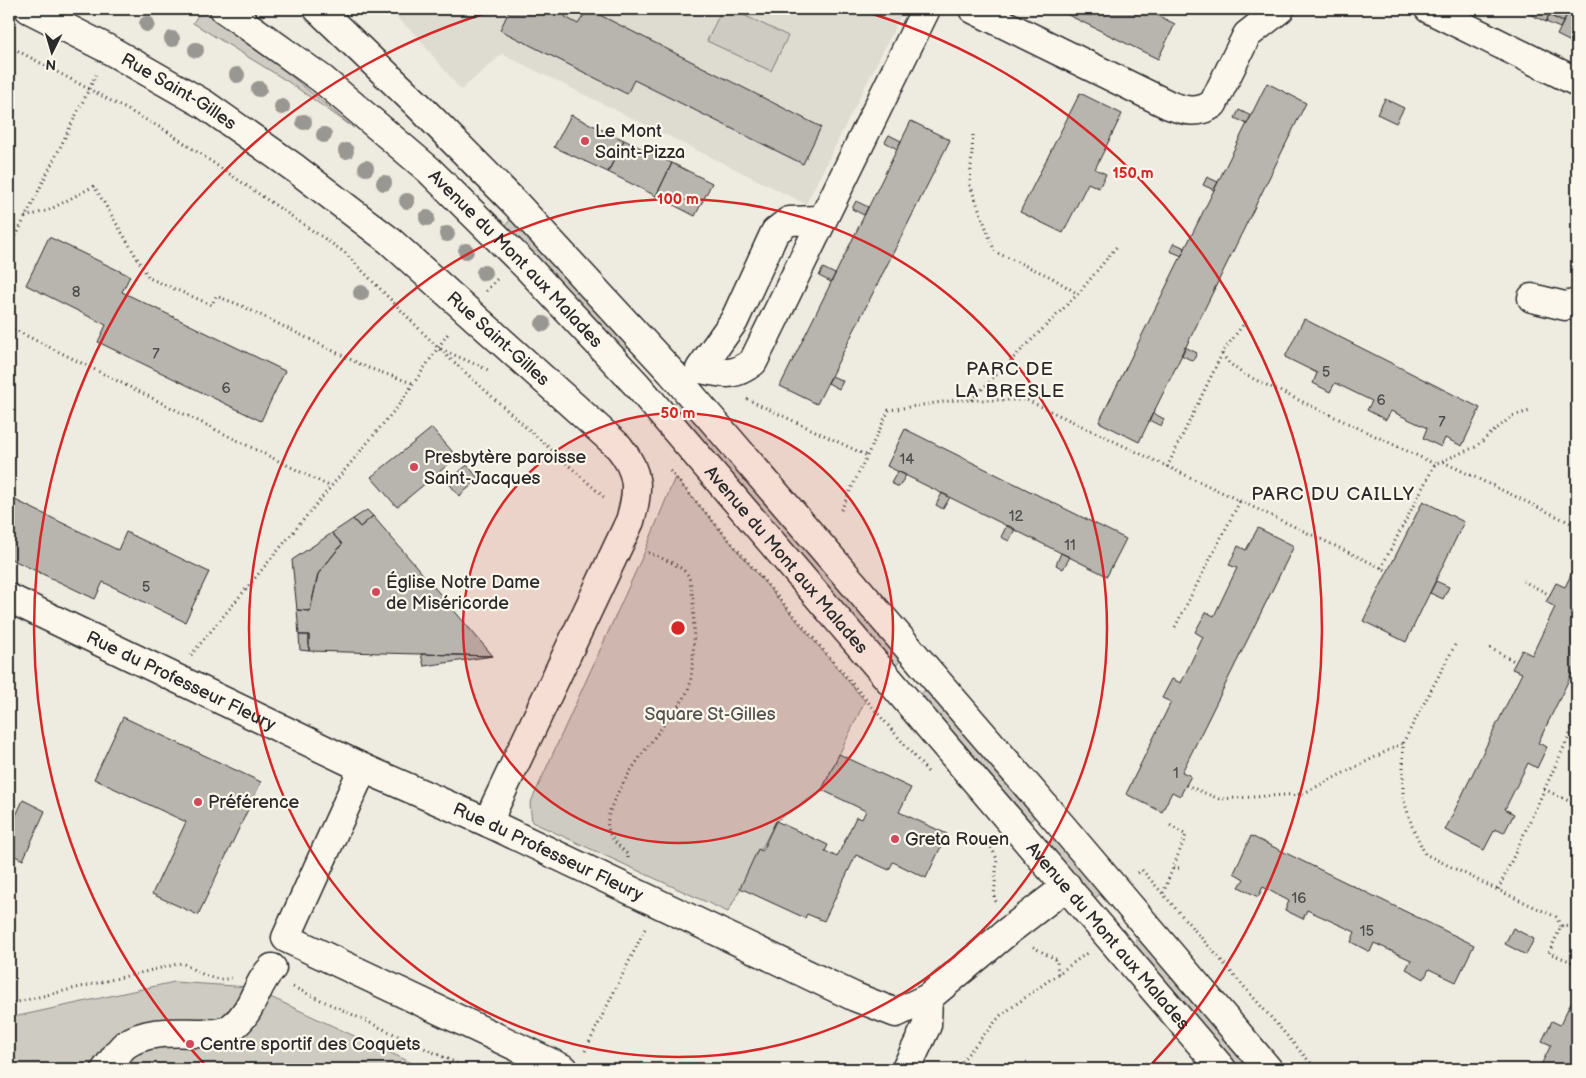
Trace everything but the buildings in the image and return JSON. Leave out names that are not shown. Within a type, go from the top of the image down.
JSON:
[{"type":"street","name":"Rue Saint-Gilles","points":[[29,9],[108,49],[204,104],[296,169],[382,235],[620,447],[631,461],[636,480],[637,498],[630,521],[499,797],[489,823]]},
{"type":"street","name":"Avenue du Mont aux Malades","points":[[224,9],[322,79]]},
{"type":"street","name":"Avenue du Mont aux Malades","points":[[257,9],[292,49],[322,79],[429,170],[528,268],[637,385],[1222,1069]]},
{"type":"street","points":[[318,9],[416,103],[515,204],[672,373],[1268,1069]]},
{"type":"street","points":[[637,385],[672,373],[700,369],[727,374],[739,372],[753,362],[816,238],[820,220],[926,9]]},
{"type":"street","points":[[973,9],[1169,105],[1184,111],[1196,111],[1213,104],[1247,35],[1280,9]]},
{"type":"street","points":[[1429,9],[1577,82]]},
{"type":"street","points":[[700,369],[734,321],[775,232],[789,221],[820,220]]},
{"type":"street","points":[[1532,298],[1565,306],[1577,303]]},
{"type":"street","name":"Rue du Professeur Fleury","points":[[9,598],[364,768],[489,823],[855,997],[896,1013],[928,998],[1007,932],[1067,886]]},
{"type":"street","points":[[364,768],[286,938],[574,1061]]},
{"type":"street","points":[[106,1069],[124,1046],[149,1034],[212,1034],[231,1029],[246,1014],[269,971]]},
{"type":"street","points":[[906,1069],[927,1025],[928,998]]},
{"type":"path","points":[[9,46],[164,130],[344,252],[438,348],[630,521]]},
{"type":"path","points":[[9,250],[98,72]]},
{"type":"path","points":[[973,135],[970,185],[995,252],[1051,277],[1078,294]]},
{"type":"path","points":[[25,217],[50,210],[94,186],[149,278],[212,305],[216,296],[240,305],[366,367],[415,384]]},
{"type":"path","points":[[970,400],[1078,294],[1118,245]]},
{"type":"path","points":[[172,676],[204,641],[329,486],[415,384],[447,334],[504,271]]},
{"type":"path","points":[[488,289],[495,296]]},
{"type":"path","points":[[1167,466],[1222,354],[1246,321]]},
{"type":"path","points":[[9,327],[329,486]]},
{"type":"path","points":[[438,348],[492,371]]},
{"type":"path","points":[[1222,354],[1229,363],[1243,374],[1436,464],[1475,446],[1512,416],[1530,411]]},
{"type":"path","points":[[742,397],[868,456]]},
{"type":"path","points":[[841,510],[889,410],[970,400],[1027,400],[1388,571]]},
{"type":"path","points":[[1442,462],[1577,526]]},
{"type":"path","points":[[1381,568],[1436,464]]},
{"type":"path","points":[[669,470],[929,774]]},
{"type":"path","points":[[1174,627],[1240,501]]},
{"type":"path","points":[[628,866],[628,855],[610,836],[607,826],[611,803],[684,698],[690,686],[692,670],[693,598],[688,575],[680,568],[642,550]]},
{"type":"path","points":[[1523,581],[1550,595]]},
{"type":"path","points":[[1455,645],[1403,742],[1403,797],[1412,826],[1425,854],[1556,917],[1561,926]]},
{"type":"path","points":[[1490,648],[1516,662]]},
{"type":"path","points":[[1498,890],[1577,719]]},
{"type":"path","points":[[1186,785],[1218,799],[1302,794],[1403,742]]},
{"type":"path","points":[[1544,789],[1577,805]]},
{"type":"path","points":[[1162,893],[1186,835],[1168,824]]},
{"type":"path","points":[[987,840],[997,859],[994,897],[997,904]]},
{"type":"path","points":[[1173,868],[1183,868]]},
{"type":"path","points":[[1135,875],[1142,870],[1316,1069]]},
{"type":"path","points":[[574,1061],[657,903]]},
{"type":"path","points":[[1561,926],[1577,927]]},
{"type":"path","points":[[1561,926],[1550,953],[1577,965]]},
{"type":"path","points":[[955,1069],[1001,1015],[1109,935]]},
{"type":"path","points":[[1028,942],[1033,947],[1057,960],[1058,974]]},
{"type":"path","points":[[1572,962],[1577,953]]},
{"type":"path","points":[[9,1004],[182,964],[206,976],[223,980],[238,976],[250,968],[269,971],[469,1069]]},
{"type":"shaded area","points":[[387,9],[904,9],[806,204],[502,54],[461,90],[415,34]]},
{"type":"green space","points":[[202,9],[210,9],[354,128],[287,81],[193,23]]},
{"type":"green space","points":[[722,9],[731,9],[788,36],[771,71],[707,41]]},
{"type":"green space","points":[[511,219],[631,345],[625,351],[505,226]]},
{"type":"green space","points":[[679,398],[902,660],[896,665],[673,405]]},
{"type":"green space","name":"Square St-Gilles","points":[[675,477],[865,701],[822,790],[776,821],[728,912],[532,822],[530,804],[645,551]]},
{"type":"green space","points":[[927,688],[1036,816],[1030,821],[921,694]]},
{"type":"green space","points":[[1055,840],[1100,894],[1094,899],[1049,844]]},
{"type":"green space","points":[[1139,937],[1250,1069],[1239,1069],[1132,944]]},
{"type":"green space","name":"Centre sportif des Coquets","points":[[174,982],[249,987],[425,1069],[9,1069],[9,1018]]},
{"type":"place","name":"Le Mont Saint-Pizza","points":[[585,141]]},
{"type":"place","name":"Presbytère paroisse Saint-Jacques","points":[[414,467]]},
{"type":"place","name":"Église Notre Dame de Miséricorde","points":[[376,592]]},
{"type":"place","name":"Préférence","points":[[198,802]]},
{"type":"place","name":"Greta Rouen","points":[[895,839]]},
{"type":"place","name":"Centre sportif des Coquets","points":[[190,1044]]},
{"type":"district","name":"PARC DE LA BRESLE","points":[[1010,380]]},
{"type":"district","name":"PARC DU CAILLY","points":[[1333,494]]}]
